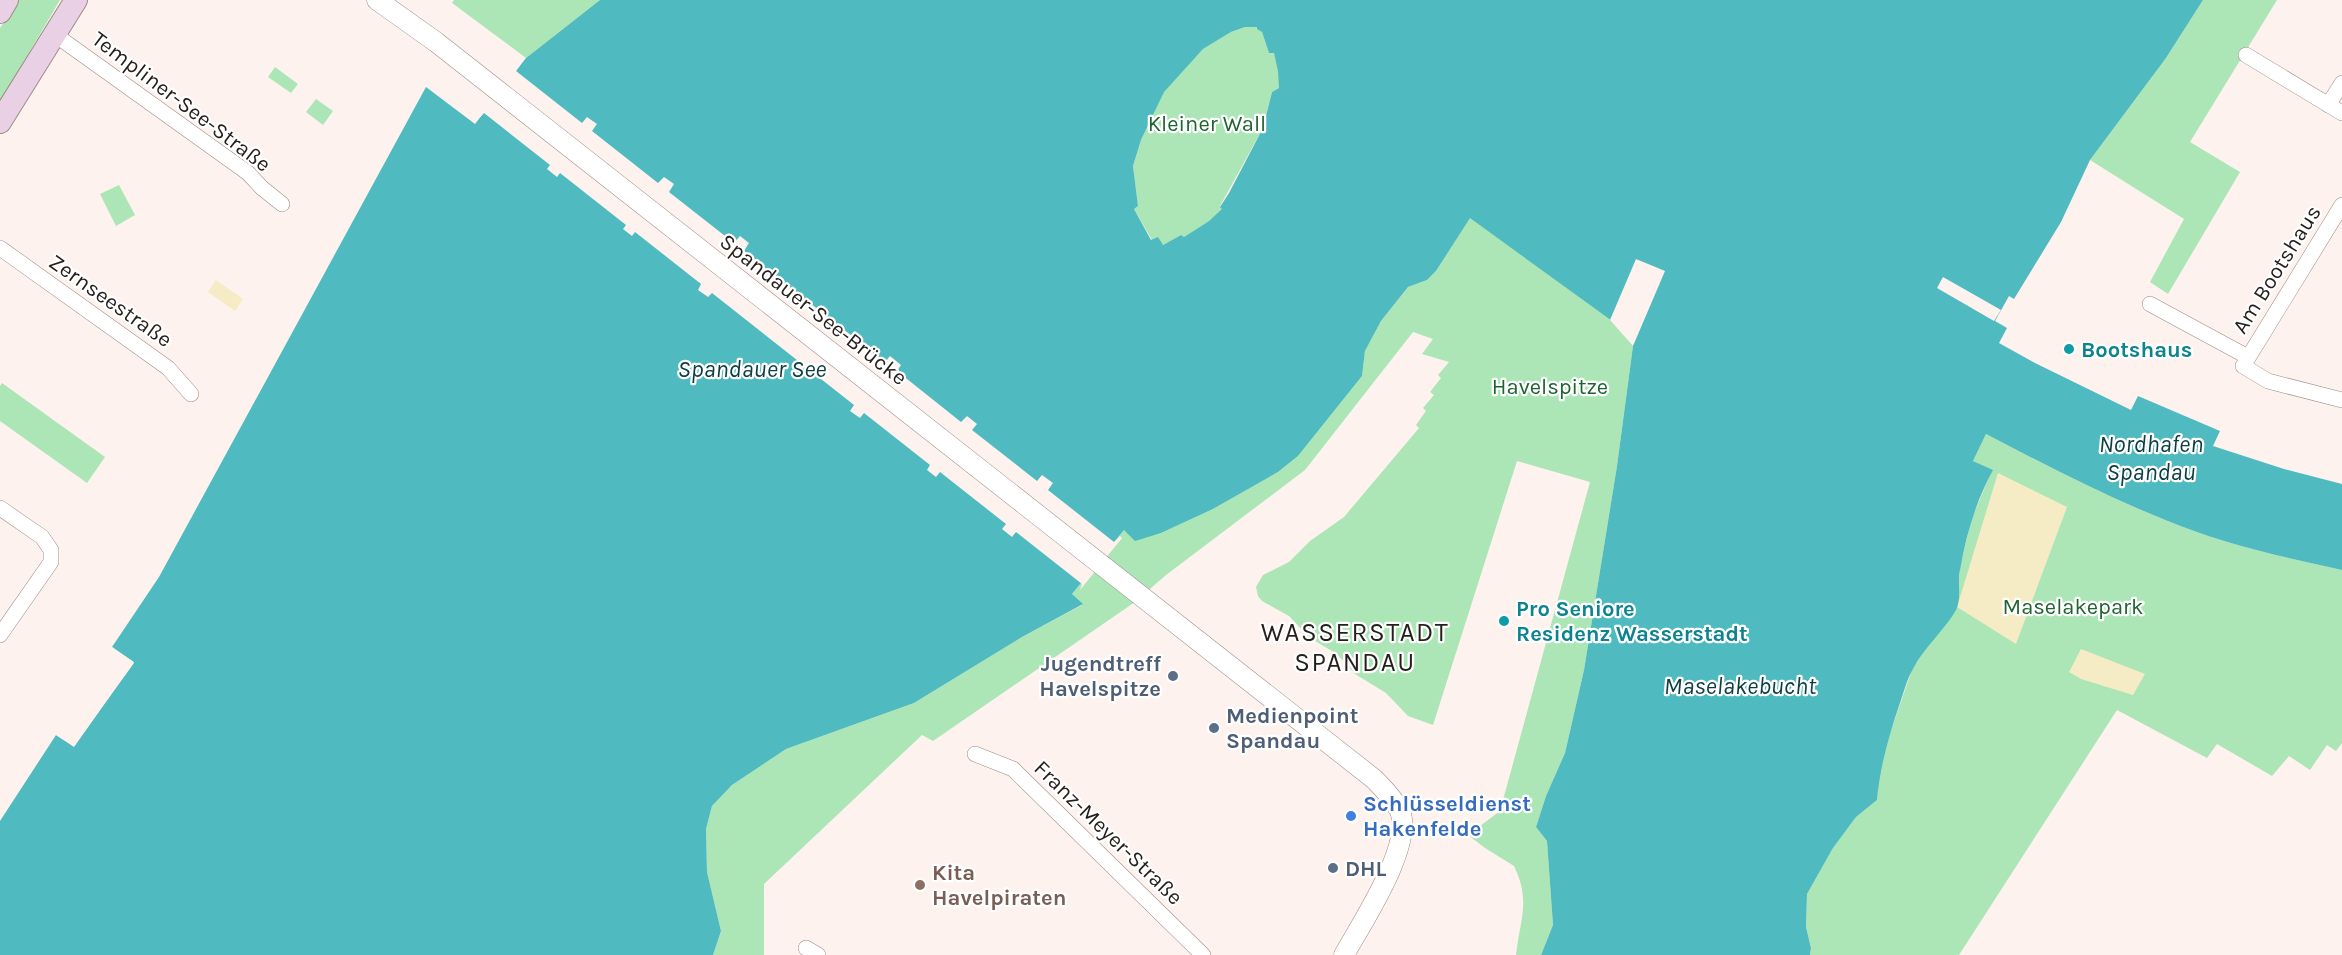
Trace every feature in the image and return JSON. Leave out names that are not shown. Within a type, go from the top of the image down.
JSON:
[{"type":"main road","points":[[0,12],[7,0]]},
{"type":"main road","points":[[0,122],[76,0]]},
{"type":"street","name":"Spandauer-See-Brücke","points":[[377,0],[436,42],[1374,779],[1400,812],[1402,825],[1396,860],[1344,955]]},
{"type":"street","name":"Templiner-See-Straße","points":[[54,34],[248,173],[282,204]]},
{"type":"street","points":[[2246,55],[2342,113]]},
{"type":"street","points":[[2328,105],[2342,82]]},
{"type":"street","name":"Am Bootshaus","points":[[2150,304],[2246,362],[2342,205]]},
{"type":"street","name":"Zernseestraße","points":[[0,248],[168,368],[191,394]]},
{"type":"street","points":[[2246,362],[2268,381],[2342,400]]},
{"type":"street","points":[[0,508],[42,537],[51,550],[51,562],[0,635]]},
{"type":"street","name":"Franz-Meyer-Straße","points":[[975,754],[1012,769],[1203,955]]},
{"type":"green space","points":[[18,0],[60,0],[0,102],[0,28]]},
{"type":"green space","points":[[454,0],[600,0],[526,58],[452,3]]},
{"type":"green space","points":[[2203,0],[2277,0],[2190,142],[2240,172],[2168,294],[2150,282],[2184,219],[2090,160],[2166,58]]},
{"type":"green space","name":"Kleiner Wall","points":[[1245,27],[1258,27],[1269,53],[1274,53],[1279,71],[1279,88],[1272,92],[1263,128],[1220,206],[1223,209],[1184,237],[1181,235],[1163,245],[1152,240],[1134,209],[1138,206],[1133,166],[1141,140],[1164,91],[1203,49],[1231,32]]},
{"type":"green space","points":[[275,67],[298,84],[291,93],[268,77]]},
{"type":"green space","points":[[316,99],[333,111],[323,125],[306,112]]},
{"type":"green space","points":[[119,185],[135,215],[116,226],[100,194]]},
{"type":"green space","name":"Havelspitze","points":[[1470,217],[1612,321],[1633,346],[1617,466],[1584,670],[1565,753],[1546,796],[1536,827],[1547,841],[1553,925],[1541,955],[1516,955],[1523,900],[1514,866],[1468,835],[1500,811],[1590,482],[1517,461],[1433,725],[1408,716],[1386,693],[1355,674],[1337,654],[1310,638],[1289,616],[1262,601],[1256,587],[1263,575],[1289,562],[1310,541],[1344,517],[1419,428],[1416,425],[1426,411],[1423,408],[1434,395],[1430,392],[1441,378],[1438,375],[1449,362],[1422,354],[1433,339],[1413,332],[1305,470],[1166,575],[1135,602],[933,741],[922,735],[764,884],[764,955],[713,955],[721,931],[707,872],[706,829],[712,806],[732,785],[786,749],[914,703],[1022,637],[1082,605],[1072,594],[1124,530],[1137,538],[1161,533],[1213,509],[1278,472],[1298,456],[1362,376],[1365,351],[1381,321],[1408,287],[1427,280],[1436,271]]},
{"type":"green space","points":[[2,383],[105,457],[87,483],[0,421],[0,386]]},
{"type":"green space","name":"Maselakepark","points":[[1986,434],[2090,487],[2170,522],[2233,544],[2342,570],[2342,743],[2336,751],[2327,745],[2310,770],[2289,756],[2272,776],[2217,744],[2207,758],[2117,710],[1959,955],[1810,955],[1811,948],[1806,927],[1807,894],[1833,848],[1856,817],[1877,800],[1885,747],[1912,670],[1928,644],[1946,624],[1957,602],[1960,566],[1972,518],[1992,470],[1973,461]]},
{"type":"sand","points":[[216,280],[243,299],[235,311],[208,292]]},
{"type":"sand","points":[[1998,473],[2067,507],[2016,644],[1957,607]]},
{"type":"sand","points":[[2081,649],[2145,674],[2133,695],[2081,679],[2069,672]]},
{"type":"water","name":"Spandauer See","points":[[600,0],[2203,0],[2166,58],[2090,160],[2061,222],[2014,299],[2009,296],[1995,321],[2007,328],[1999,343],[2131,410],[2138,396],[2220,431],[2213,446],[2284,469],[2342,484],[2342,570],[2233,544],[2170,522],[2090,487],[1986,434],[1973,461],[1993,470],[1977,506],[1962,557],[1958,605],[1909,677],[1886,751],[1877,800],[1856,817],[1833,848],[1807,894],[1806,927],[1811,948],[1810,955],[1541,955],[1553,925],[1547,841],[1536,827],[1546,796],[1565,753],[1584,670],[1617,466],[1633,346],[1612,321],[1470,218],[1436,271],[1427,280],[1408,287],[1381,321],[1365,351],[1362,376],[1298,456],[1278,472],[1213,509],[1161,533],[1135,541],[1124,530],[1072,594],[1083,604],[1022,637],[914,703],[786,749],[732,785],[712,806],[706,829],[707,872],[721,931],[713,955],[0,955],[0,821],[56,735],[74,746],[134,663],[112,647],[159,577],[426,87],[475,124],[526,58]],"holes":[[[1245,27],[1257,27],[1262,32],[1269,53],[1274,53],[1278,71],[1279,88],[1272,92],[1263,128],[1220,207],[1222,209],[1209,221],[1184,237],[1181,235],[1163,245],[1158,237],[1151,240],[1134,209],[1138,206],[1133,166],[1141,140],[1164,92],[1203,49],[1231,32]]]},
{"type":"pier","points":[[518,63],[520,65],[516,71],[582,123],[587,117],[597,124],[592,131],[658,183],[664,177],[674,184],[669,192],[734,243],[740,236],[749,243],[744,251],[885,362],[890,356],[901,365],[897,371],[961,422],[967,416],[977,424],[972,430],[1037,481],[1042,475],[1053,483],[1048,490],[1114,542],[1120,536],[1122,538],[1080,590],[1082,584],[1016,532],[1012,537],[1002,529],[1006,524],[940,472],[936,477],[927,470],[930,465],[864,413],[860,418],[850,411],[854,405],[712,293],[708,297],[698,290],[701,284],[635,232],[632,236],[623,229],[626,225],[560,173],[557,177],[547,169],[550,165],[484,113],[479,118],[477,117]]},
{"type":"pier","points":[[1636,259],[1665,271],[1633,346],[1610,320]]},
{"type":"pier","points":[[1943,277],[2001,310],[1994,321],[1937,288]]},
{"type":"pier","points":[[109,645],[134,662],[74,747],[53,733],[57,732],[73,743],[130,663],[110,649]]},
{"type":"place","name":"Bootshaus","points":[[2069,349]]},
{"type":"place","name":"Pro Seniore Residenz Wasserstadt","points":[[1504,621]]},
{"type":"place","name":"Jugendtreff Havelspitze","points":[[1173,676]]},
{"type":"place","name":"Medienpoint Spandau","points":[[1214,728]]},
{"type":"place","name":"Schlüsseldienst Hakenfelde","points":[[1351,816]]},
{"type":"place","name":"DHL","points":[[1333,868]]},
{"type":"place","name":"Kita Havelpiraten","points":[[920,885]]},
{"type":"district","name":"WASSERSTADT SPANDAU","points":[[1355,647]]},
{"type":"water label","name":"Nordhafen Spandau","points":[[2151,458]]},
{"type":"water label","name":"Maselakebucht","points":[[1740,686]]}]
